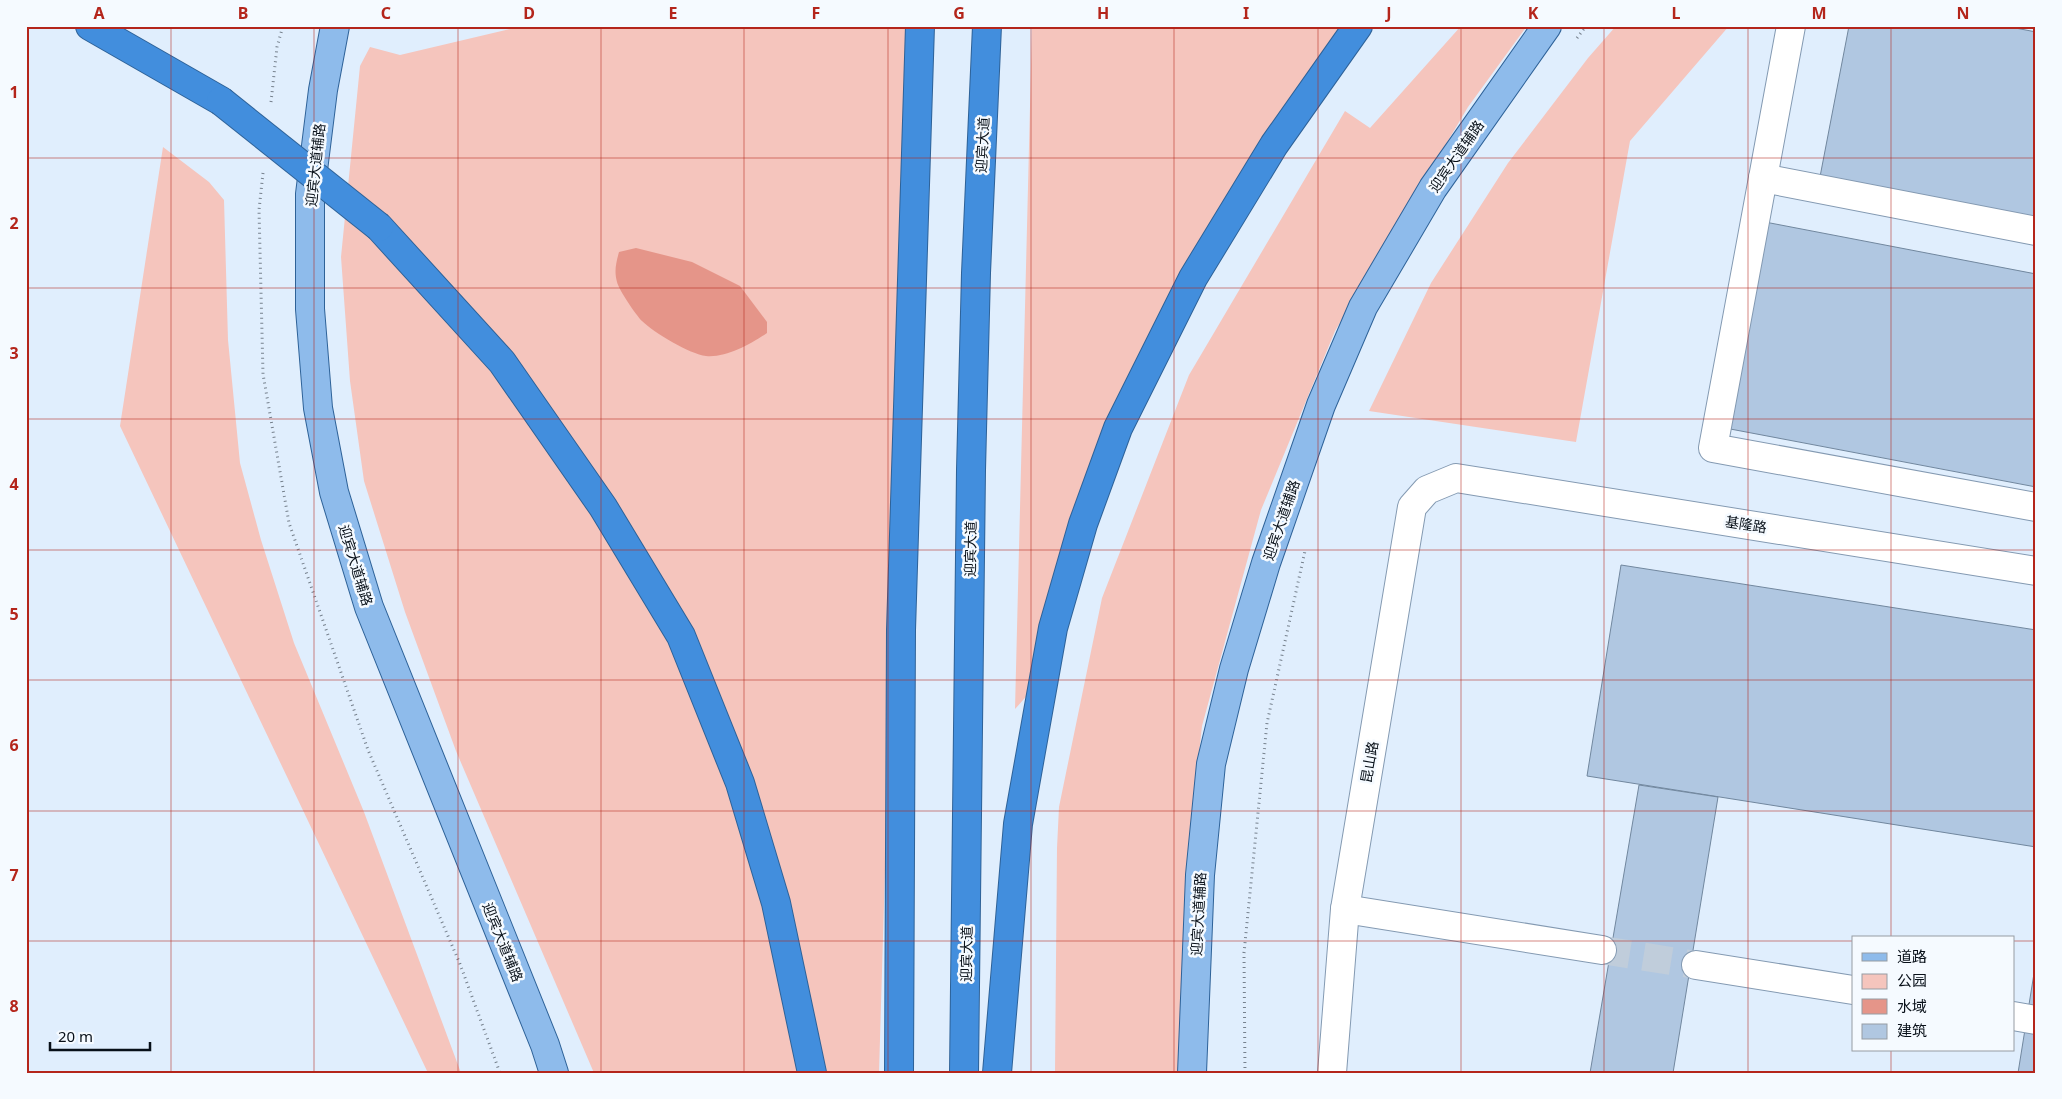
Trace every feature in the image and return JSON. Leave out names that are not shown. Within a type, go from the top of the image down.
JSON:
[{"type":"highway","points":[[90,26],[221,101],[379,227],[502,362],[603,507],[681,636],[740,783],[776,903],[812,1073]]},
{"type":"highway","points":[[899,1073],[901,630],[920,26]]},
{"type":"highway","name":"迎宾大道","points":[[964,1073],[971,470],[976,273],[987,26]]},
{"type":"highway","points":[[997,1073],[1018,824],[1053,628],[1083,524],[1118,428],[1193,278],[1274,145],[1358,26]]},
{"type":"main road","name":"迎宾大道辅路","points":[[335,26],[310,194],[311,319],[318,408],[334,492],[369,607],[545,1045],[554,1073]]},
{"type":"main road","name":"迎宾大道辅路","points":[[1192,1073],[1200,876],[1211,764],[1234,669],[1269,554],[1321,405],[1363,307],[1433,188],[1547,26]]},
{"type":"street","points":[[1791,26],[1712,448],[2036,507]]},
{"type":"street","points":[[1763,178],[2036,231]]},
{"type":"street","name":"基隆路","points":[[1456,478],[2036,571]]},
{"type":"street","name":"昆山路","points":[[1332,1073],[1345,909],[1412,507],[1427,490],[1456,478]]},
{"type":"street","points":[[1345,909],[1602,950]]},
{"type":"street","points":[[1696,965],[1852,990]]},
{"type":"street","points":[[2014,1016],[2036,1020]]},
{"type":"path","points":[[1572,44],[1586,26]]},
{"type":"path","points":[[1245,1073],[1244,953],[1267,723],[1308,542]]},
{"type":"green space","points":[[523,26],[910,26],[879,1073],[594,1073],[456,751],[405,612],[364,481],[350,381],[341,257],[360,66],[370,47],[400,55]]},
{"type":"green space","points":[[1032,26],[1347,26],[1124,389],[1031,691],[1015,709]]},
{"type":"green space","points":[[1461,26],[1527,26],[1468,107],[1335,331],[1261,510],[1202,726],[1189,847],[1185,1073],[1055,1073],[1059,807],[1102,598],[1189,375],[1345,111],[1370,128]]},
{"type":"green space","points":[[1616,26],[1729,26],[1630,141],[1576,442],[1369,411],[1431,283],[1508,163],[1588,58]]},
{"type":"green space","points":[[163,147],[209,182],[224,200],[228,340],[240,463],[261,540],[294,643],[364,812],[461,1073],[428,1073],[120,426]]},
{"type":"water","points":[[636,248],[692,262],[740,286],[767,322],[767,333],[754,342],[730,353],[714,356],[699,354],[663,337],[639,318],[618,286],[616,267],[619,252]]},
{"type":"building","points":[[1849,26],[2005,26],[2036,32],[2036,224],[1819,182]]},
{"type":"building","points":[[1765,222],[2036,274],[2036,487],[1725,428]]},
{"type":"building","points":[[1621,565],[2036,630],[2036,847],[1587,776]]},
{"type":"building","points":[[1639,785],[1718,797],[1673,1073],[1590,1073]]},
{"type":"building","points":[[2036,961],[2036,1073],[2018,1073]]},
{"type":"tunnel","points":[[1602,950],[1696,965]]}]
